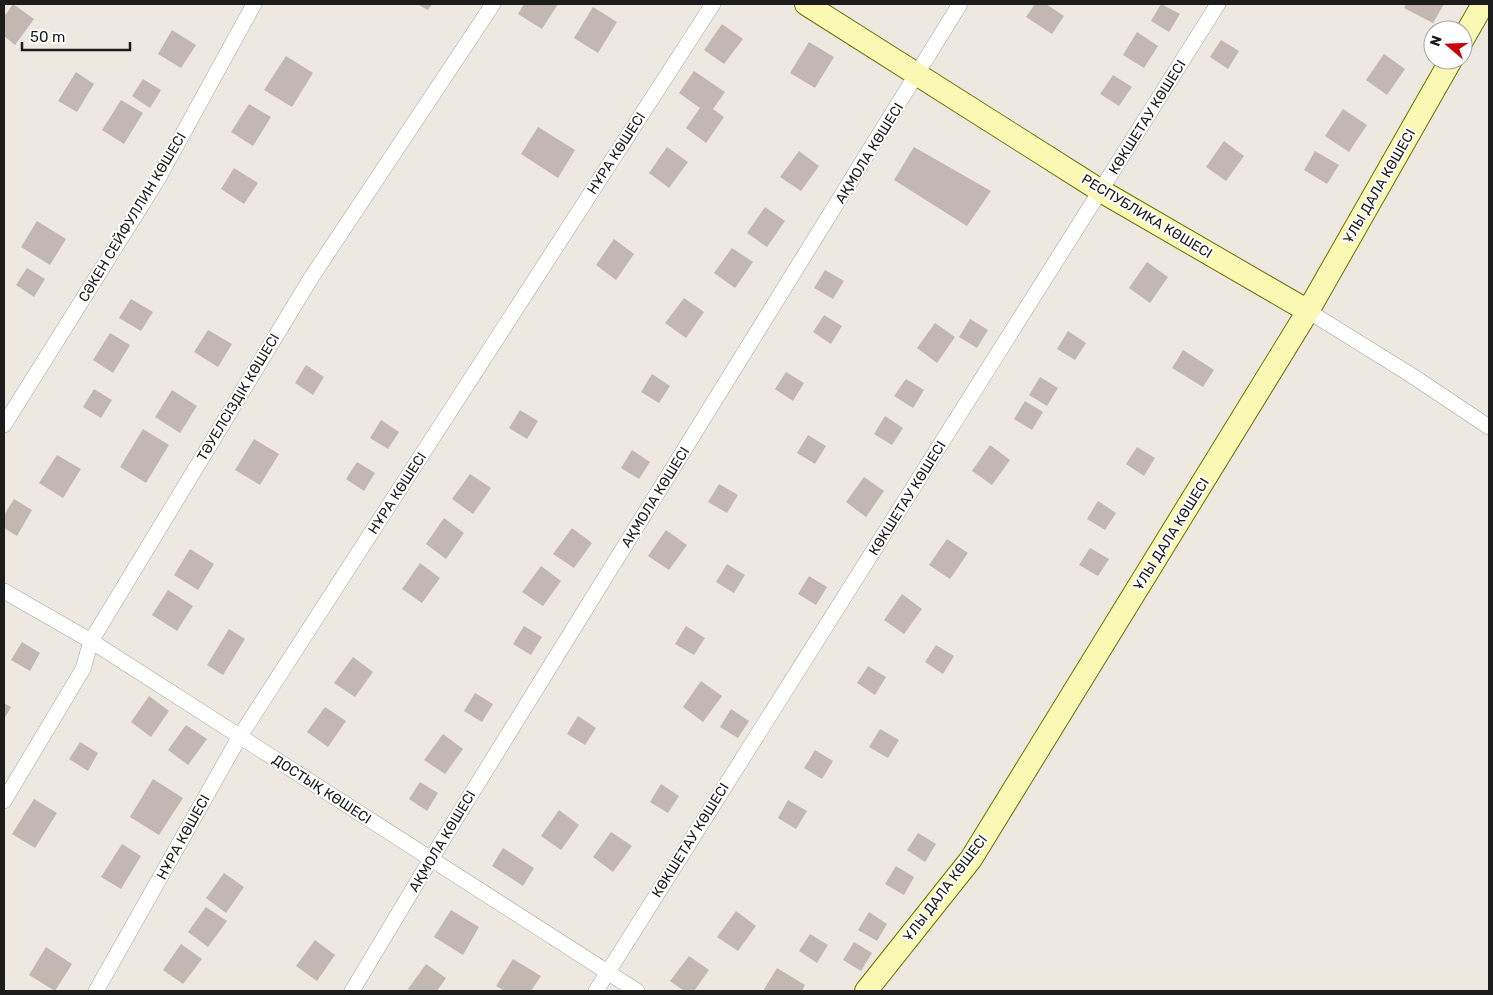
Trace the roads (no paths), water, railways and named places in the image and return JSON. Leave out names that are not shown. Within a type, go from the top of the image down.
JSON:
[{"type":"street","name":"СӘКЕН СЕЙФУЛЛИН КӨШЕСІ","points":[[4,426],[158,179],[254,4]]},
{"type":"street","name":"ТӘУЕЛСІЗДІК КӨШЕСІ","points":[[4,801],[83,669],[91,640],[311,278],[493,4]]},
{"type":"street","name":"НҰРА КӨШЕСІ","points":[[96,991],[240,736],[712,4]]},
{"type":"street","name":"РЕСПУБЛИКА КӨШЕСІ","points":[[806,4],[1101,191],[1308,311],[1411,375],[1489,427]]},
{"type":"street","name":"АҚМОЛА КӨШЕСІ","points":[[352,991],[431,859],[960,4]]},
{"type":"street","name":"КӨКШЕТАУ КӨШЕСІ","points":[[596,991],[1218,4]]},
{"type":"street","points":[[1473,22],[1483,4]]},
{"type":"street","name":"ҰЛЫ ДАЛА КӨШЕСІ","points":[[866,991],[971,859],[1308,311],[1445,70]]},
{"type":"street","name":"ДОСТЫҚ КӨШЕСІ","points":[[4,591],[91,640],[637,991]]}]
